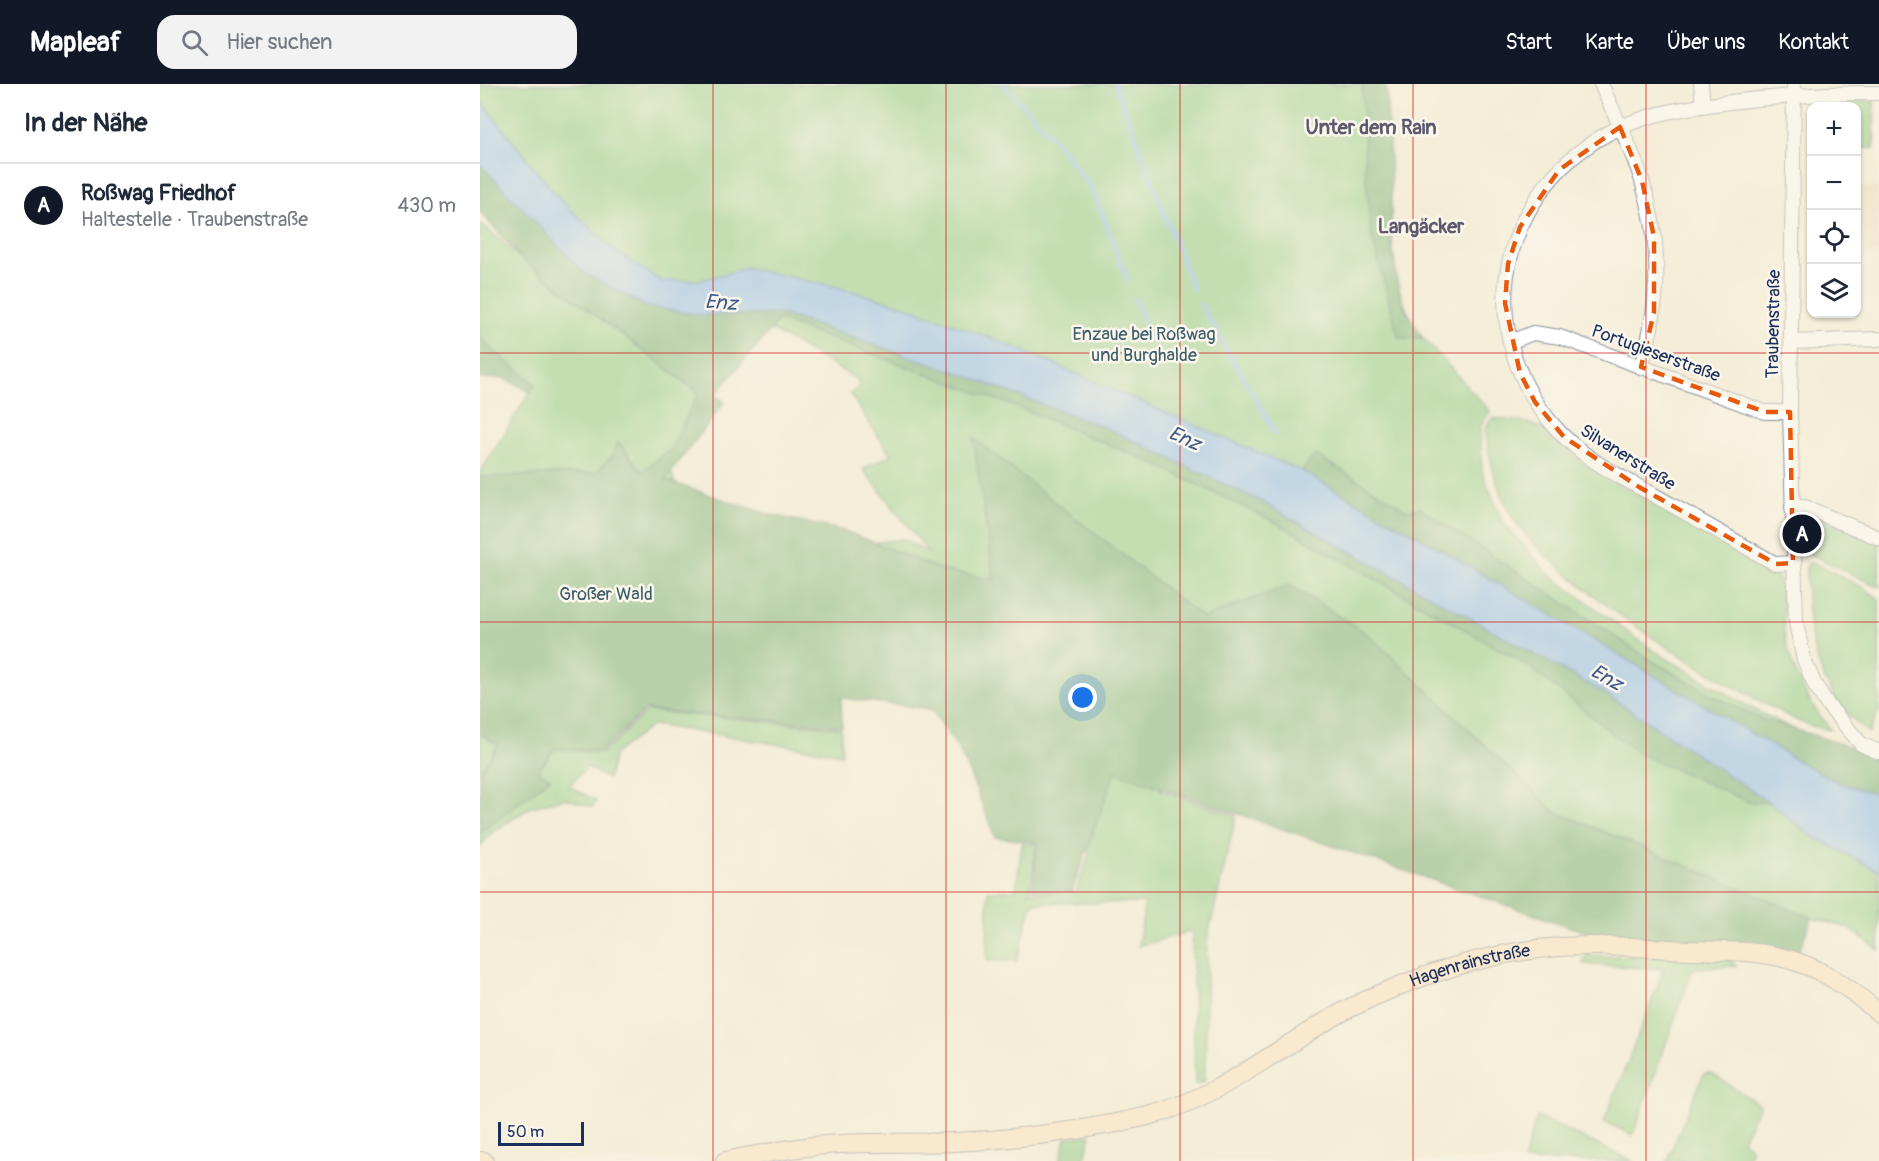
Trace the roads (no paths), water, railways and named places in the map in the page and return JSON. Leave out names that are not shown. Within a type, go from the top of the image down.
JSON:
[{"type":"street","points":[[1601,84],[1636,163],[1645,190],[1655,246],[1654,312],[1641,367]]},
{"type":"street","points":[[1701,84],[1703,106]]},
{"type":"street","name":"Silvanerstraße","points":[[1793,563],[1776,564],[1631,482],[1575,446],[1554,427],[1535,402],[1520,373],[1510,342],[1505,303],[1507,274],[1513,245],[1528,210],[1544,187],[1570,160],[1594,142],[1620,127],[1654,115],[1794,89],[1879,93]]},
{"type":"street","name":"Traubenstraße","points":[[1794,89],[1790,412],[1793,563],[1798,635],[1804,660],[1814,683],[1834,714],[1861,744],[1879,752]]},
{"type":"street","name":"Portugieserstraße","points":[[1510,342],[1533,333],[1560,337],[1765,412],[1790,412]]},
{"type":"street","points":[[1791,342],[1879,339]]},
{"type":"street","points":[[1792,507],[1804,507],[1879,538]]},
{"type":"street","name":"Hagenrainstraße","points":[[725,1161],[816,1146],[982,1140],[1079,1129],[1145,1116],[1189,1103],[1222,1086],[1354,1006],[1410,982],[1471,963],[1544,949],[1584,946],[1664,948],[1777,956],[1799,962],[1829,976],[1879,1013]]},
{"type":"water","name":"Enz","points":[[480,100],[558,198],[616,252],[661,281],[702,280],[746,268],[837,287],[905,306],[1014,347],[1301,471],[1409,531],[1803,764],[1844,785],[1879,794],[1879,871],[1810,835],[1769,802],[1601,691],[1262,502],[1107,428],[945,368],[782,314],[701,315],[645,306],[584,273],[480,164]]},
{"type":"waterway","points":[[1003,84],[1059,145],[1093,191],[1128,281]]},
{"type":"waterway","points":[[1115,84],[1193,289]]},
{"type":"waterway","points":[[1135,299],[1151,340]]},
{"type":"waterway","points":[[1201,305],[1276,434]]},
{"type":"place","name":"Roßwag Friedhof","points":[[1802,534]]},
{"type":"district","name":"Unter dem Rain","points":[[1371,127]]},
{"type":"district","name":"Langäcker","points":[[1421,226]]},
{"type":"park label","name":"Enzaue bei Roßwag und Burghalde","points":[[1144,344]]},
{"type":"park label","name":"Großer Wald","points":[[606,594]]}]
